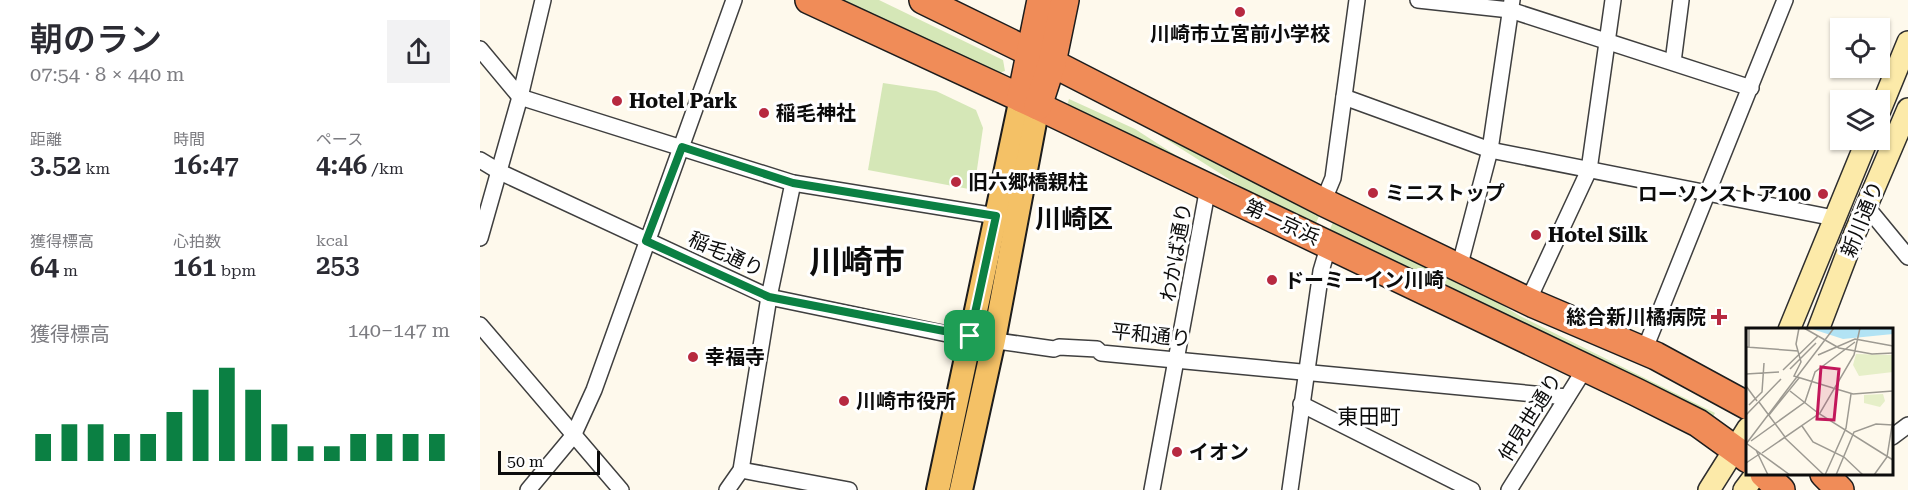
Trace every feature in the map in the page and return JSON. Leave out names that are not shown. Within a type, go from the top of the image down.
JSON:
[{"type":"highway","name":"第一京浜","points":[[809,0],[1329,244],[1744,445]]},
{"type":"highway","name":"第一京浜","points":[[923,0],[1041,57],[1323,202],[1528,301],[1644,351],[1746,405]]},
{"type":"highway","points":[[1041,0],[1041,57]]},
{"type":"highway","points":[[1030,102],[1041,57],[1065,0]]},
{"type":"highway","points":[[1765,475],[1781,490]]},
{"type":"main road","points":[[1888,90],[1908,42]]},
{"type":"main road","points":[[938,490],[996,216],[1030,102]]},
{"type":"main road","points":[[961,490],[994,340],[1030,102]]},
{"type":"main road","name":"新川通り","points":[[1819,328],[1866,206],[1906,119]]},
{"type":"main road","name":"新川通り","points":[[1790,328],[1863,150]]},
{"type":"main road","points":[[1834,218],[1866,206]]},
{"type":"main road","points":[[1709,490],[1744,445]]},
{"type":"main road","points":[[1744,490],[1755,475]]},
{"type":"street","points":[[480,238],[520,97],[543,0]]},
{"type":"street","points":[[528,490],[573,436],[594,390],[734,0]]},
{"type":"street","points":[[1323,202],[1333,178],[1357,0]]},
{"type":"street","points":[[1418,0],[1511,5],[1607,41],[1751,88]]},
{"type":"street","points":[[1528,301],[1590,170],[1613,0]]},
{"type":"street","points":[[1672,62],[1681,0]]},
{"type":"street","points":[[1644,351],[1710,192],[1785,0]]},
{"type":"street","points":[[1459,268],[1490,150],[1511,5]]},
{"type":"street","points":[[480,49],[520,97],[793,183],[996,216]]},
{"type":"street","points":[[1344,97],[1490,150],[1834,218]]},
{"type":"street","name":"稲毛通り","points":[[480,160],[500,172],[769,297],[994,340]]},
{"type":"street","points":[[727,490],[741,470],[769,297],[793,183]]},
{"type":"street","name":"わかば通り","points":[[1152,490],[1209,187]]},
{"type":"street","points":[[1866,206],[1908,257]]},
{"type":"street","points":[[1290,490],[1305,371],[1323,260],[1329,244]]},
{"type":"street","points":[[480,325],[621,490]]},
{"type":"street","name":"平和通り","points":[[994,340],[1054,349],[1059,347],[1096,350],[1101,353],[1567,397]]},
{"type":"street","name":"仲見世通り","points":[[1509,490],[1586,367]]},
{"type":"street","points":[[1301,404],[1472,490]]},
{"type":"street","points":[[1893,436],[1908,425]]},
{"type":"street","points":[[741,470],[849,490]]},
{"type":"green space","points":[[840,0],[879,0],[1003,60],[1005,71],[999,73]]},
{"type":"green space","points":[[883,83],[936,91],[976,110],[983,128],[974,190],[868,170]]},
{"type":"green space","points":[[1077,90],[1320,214],[1315,225],[1270,205],[1142,124]]},
{"type":"green space","points":[[1069,99],[1135,129],[1197,169],[1067,106]]},
{"type":"green space","points":[[1334,220],[1469,285],[1520,316],[1715,413],[1712,419],[1329,231]]},
{"type":"place","name":"川崎市立宮前小学校","points":[[1240,12]]},
{"type":"place","name":"Hotel Park","points":[[617,101]]},
{"type":"place","name":"稲毛神社","points":[[764,113]]},
{"type":"place","name":"旧六郷橋親柱","points":[[956,182]]},
{"type":"place","name":"ミニストップ","points":[[1373,193]]},
{"type":"place","name":"ローソンストア100","points":[[1823,194]]},
{"type":"place","name":"Hotel Silk","points":[[1536,235]]},
{"type":"place","name":"ドーミーイン川崎","points":[[1272,280]]},
{"type":"place","name":"総合新川橘病院","points":[[1719,317]]},
{"type":"place","name":"幸福寺","points":[[693,357]]},
{"type":"place","name":"川崎市役所","points":[[844,401]]},
{"type":"place","name":"イオン","points":[[1177,452]]},
{"type":"district","name":"川崎区","points":[[1074,219]]},
{"type":"district","name":"川崎市","points":[[857,262]]},
{"type":"district","name":"東田町","points":[[1369,417]]},
{"type":"route","points":[[682,147],[793,183],[972,214],[996,216],[970,336],[769,297],[646,241],[682,147]]}]
